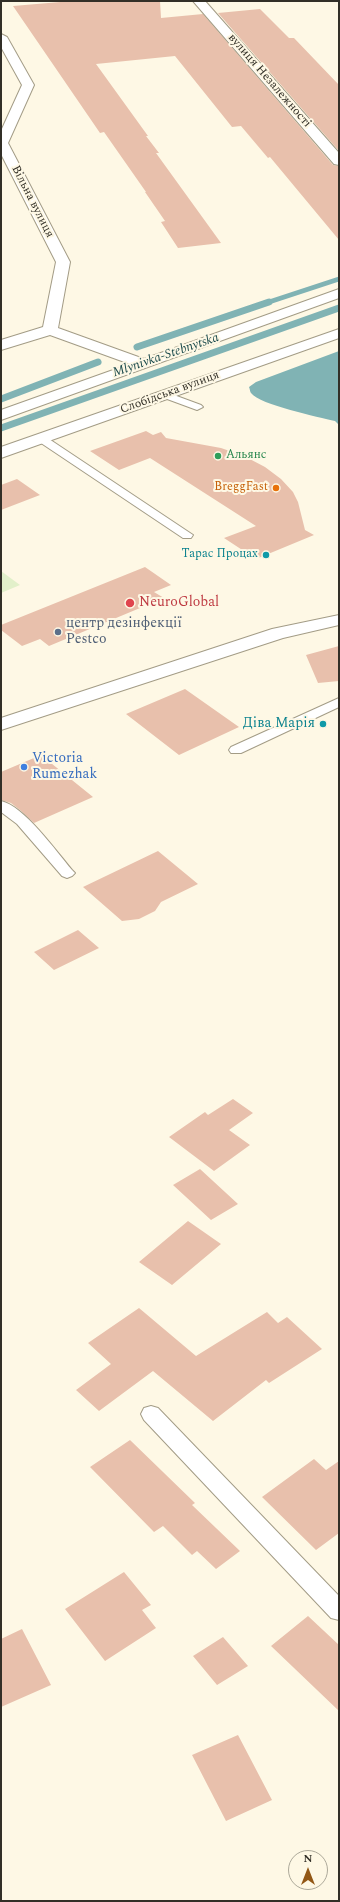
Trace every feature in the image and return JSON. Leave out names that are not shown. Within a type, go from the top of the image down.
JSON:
[{"type":"street","name":"вулиця Незалежності","points":[[199,1],[339,161]]},
{"type":"street","name":"Вільна вулиця","points":[[1,38],[28,85],[2,143],[63,262],[50,330]]},
{"type":"street","points":[[1,414],[339,293]]},
{"type":"street","points":[[1,345],[50,330],[144,364]]},
{"type":"street","name":"Слобідська вулиця","points":[[1,453],[339,333]]},
{"type":"street","points":[[1,724],[278,633],[339,620]]},
{"type":"lane","points":[[164,394],[197,407]]},
{"type":"lane","points":[[42,439],[187,535]]},
{"type":"lane","points":[[236,750],[339,702]]},
{"type":"lane","points":[[1,805],[22,821],[67,873]]},
{"type":"lane","points":[[150,1414],[339,1611]]},
{"type":"green space","points":[[1,571],[20,585],[1,593]]},
{"type":"water","points":[[339,351],[339,425],[335,421],[290,410],[266,402],[251,393],[249,387],[256,382]]},
{"type":"building","points":[[72,1],[160,1],[161,18],[203,14],[333,165],[339,166],[339,240],[270,157],[268,158],[241,126],[232,127],[175,56],[96,64],[159,153],[156,153],[221,243],[178,248],[161,222],[165,221],[146,192],[104,132],[100,133],[13,6]]},
{"type":"building","points":[[260,9],[289,38],[294,38],[339,85],[339,151],[218,13]]},
{"type":"building","points":[[146,431],[153,435],[161,432],[166,438],[221,448],[244,456],[265,467],[281,479],[293,492],[298,502],[305,530],[314,535],[256,559],[224,538],[256,526],[150,458],[119,470],[90,451]]},
{"type":"building","points":[[17,479],[40,495],[1,510],[1,485]]},
{"type":"building","points":[[145,567],[171,585],[154,592],[164,598],[49,646],[40,639],[22,646],[1,630],[1,625]]},
{"type":"building","points":[[339,646],[339,681],[318,683],[306,655]]},
{"type":"building","points":[[185,689],[239,727],[179,755],[126,714]]},
{"type":"building","points":[[41,755],[93,797],[34,823],[11,803],[1,800],[1,772]]},
{"type":"building","points":[[158,851],[198,884],[161,902],[155,911],[139,919],[122,921],[83,887]]},
{"type":"building","points":[[78,930],[99,948],[54,970],[34,952]]},
{"type":"building","points":[[233,1099],[253,1113],[229,1130],[250,1145],[214,1171],[169,1137],[205,1112],[208,1115]]},
{"type":"building","points":[[200,1169],[238,1204],[211,1220],[173,1185]]},
{"type":"building","points":[[188,1221],[221,1244],[172,1285],[139,1262]]},
{"type":"building","points":[[139,1308],[196,1356],[267,1312],[278,1323],[287,1317],[322,1349],[269,1383],[266,1380],[213,1421],[153,1371],[99,1411],[76,1390],[111,1364],[88,1343]]},
{"type":"building","points":[[130,1440],[195,1503],[192,1505],[240,1551],[216,1569],[197,1551],[192,1555],[163,1526],[154,1532],[90,1467]]},
{"type":"building","points":[[314,1459],[326,1470],[339,1461],[339,1533],[316,1550],[262,1497]]},
{"type":"building","points":[[124,1572],[151,1605],[142,1610],[156,1628],[105,1661],[65,1609]]},
{"type":"building","points":[[308,1616],[339,1645],[339,1711],[271,1646]]},
{"type":"building","points":[[22,1629],[51,1685],[1,1707],[1,1639]]},
{"type":"building","points":[[223,1637],[248,1666],[217,1685],[193,1656]]},
{"type":"building","points":[[238,1735],[272,1800],[226,1821],[192,1755]]},
{"type":"waterway","points":[[268,302],[339,279]]},
{"type":"waterway","points":[[137,347],[268,302]]},
{"type":"waterway","name":"Mlynivka-Stebnytska","points":[[1,428],[339,308]]},
{"type":"waterway","points":[[1,399],[98,362]]},
{"type":"place","name":"Альянс","points":[[218,456]]},
{"type":"place","name":"BreggFast","points":[[276,488]]},
{"type":"place","name":"Тарас Процах","points":[[266,555]]},
{"type":"place","name":"NeuroGlobal","points":[[130,603]]},
{"type":"place","name":"центр дезінфекції Pestco","points":[[58,632]]},
{"type":"place","name":"Діва Марія","points":[[323,724]]},
{"type":"place","name":"Victoria Rumezhak","points":[[24,767]]}]
